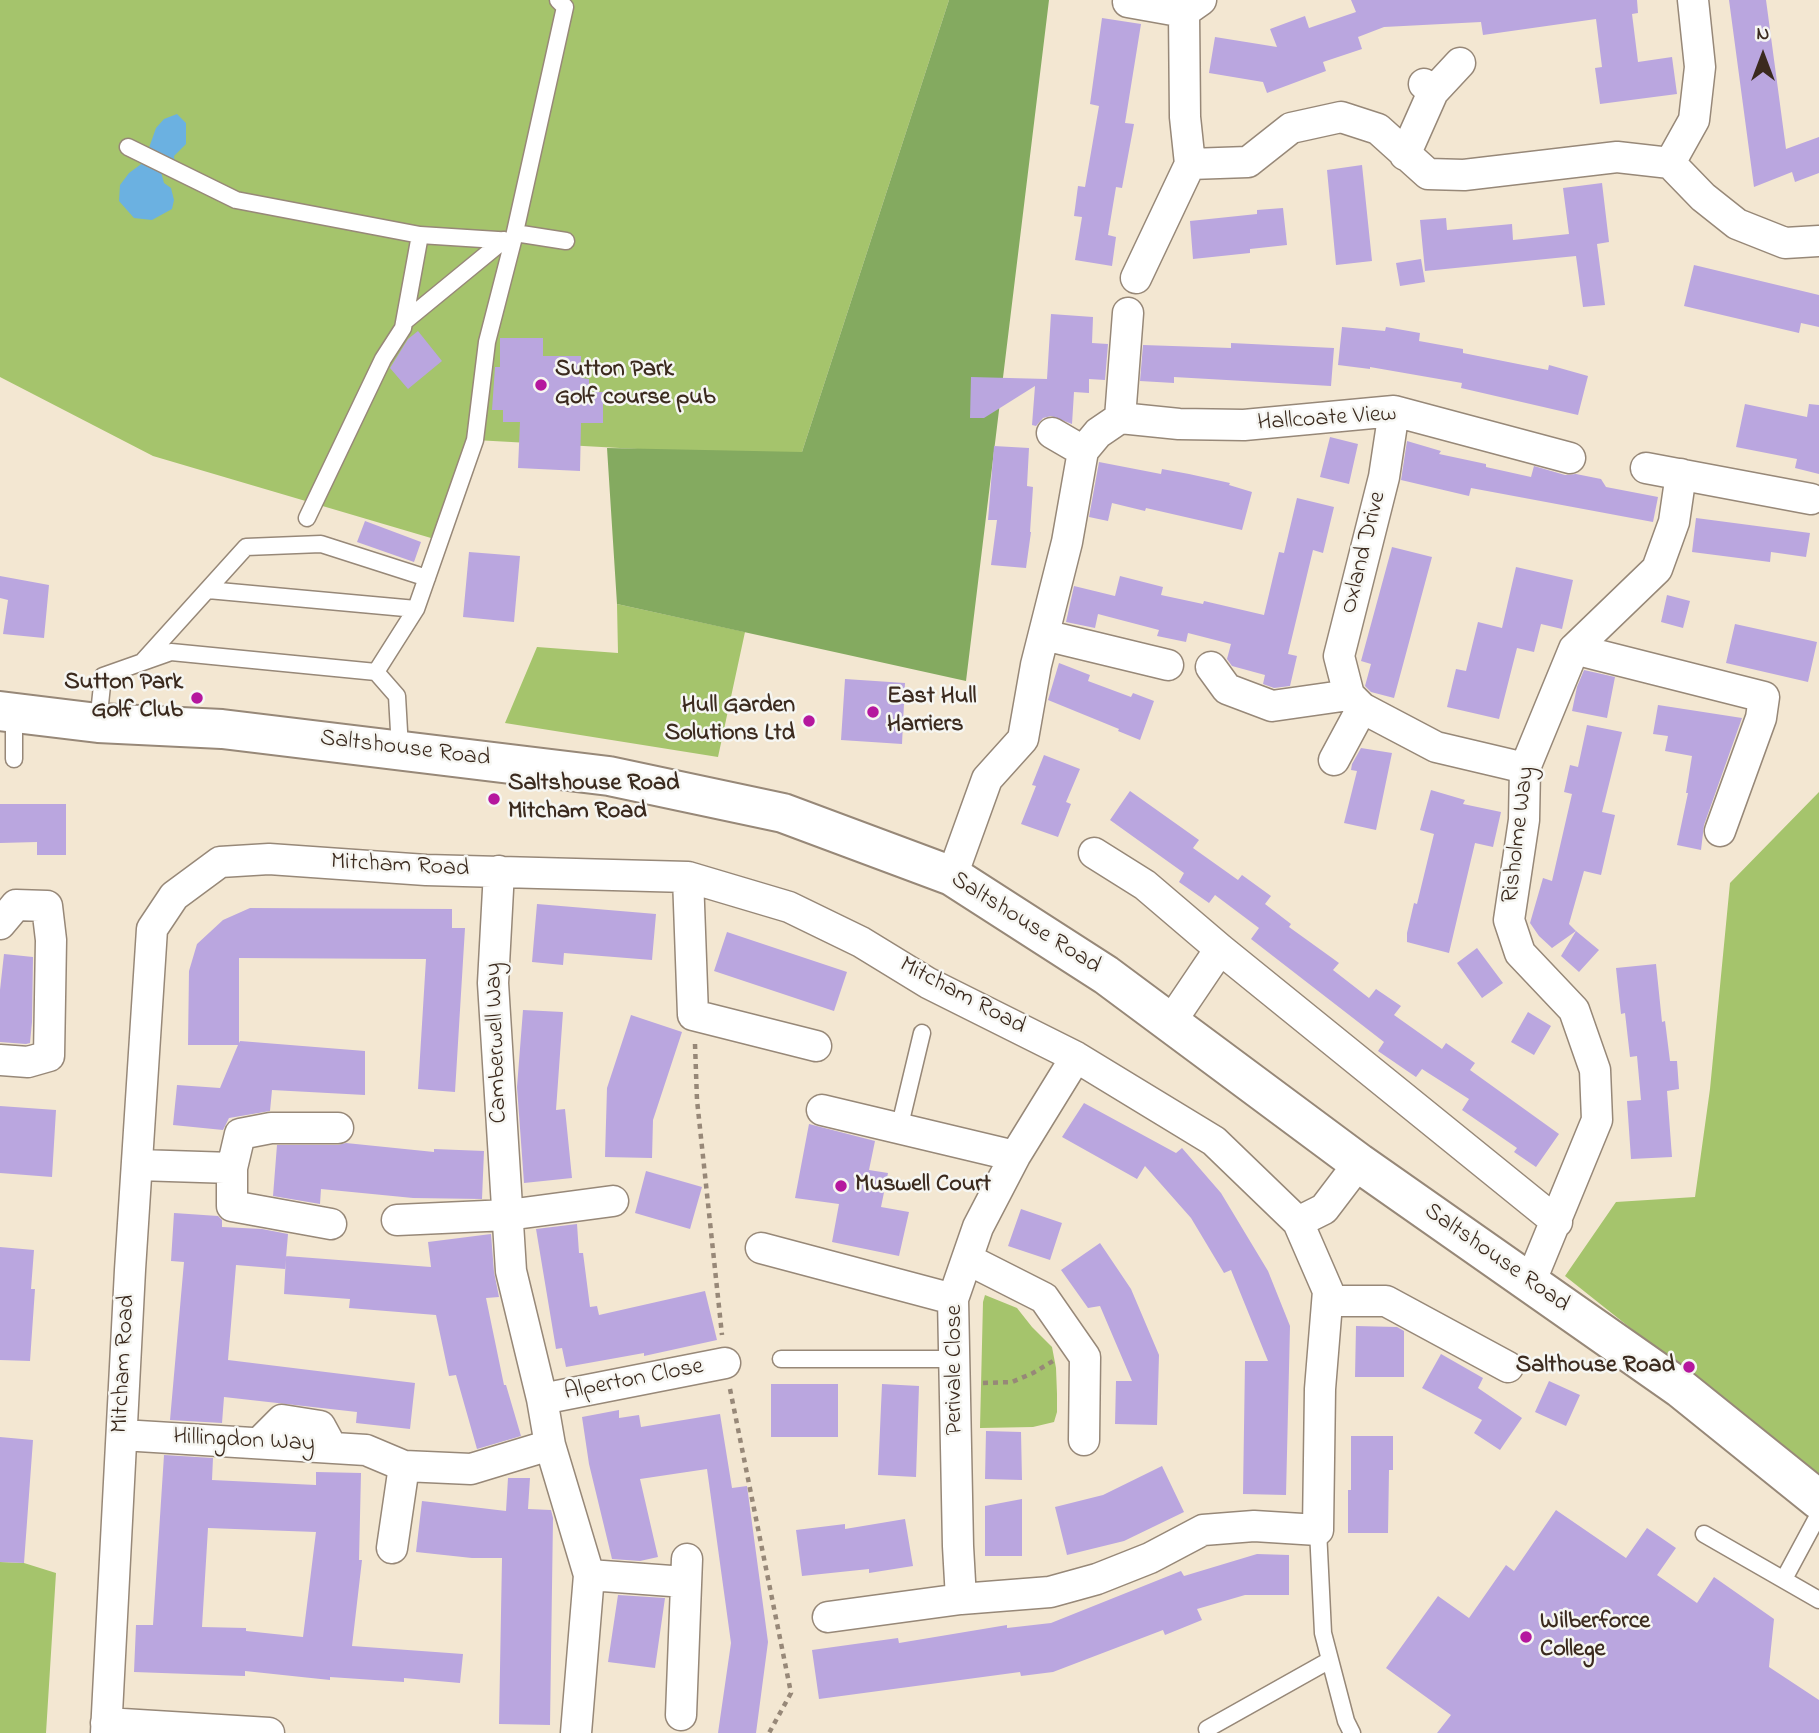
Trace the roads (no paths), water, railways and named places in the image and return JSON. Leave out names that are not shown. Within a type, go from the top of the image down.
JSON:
[{"type":"main road","name":"Saltshouse Road","points":[[7,712],[98,723],[222,729],[609,776],[783,813],[952,876],[1106,975],[1359,1163],[1680,1388],[1819,1500]]},
{"type":"street","points":[[1670,163],[1693,120],[1700,67],[1693,0]]},
{"type":"street","points":[[1128,2],[1192,6],[1185,117],[1190,164],[1136,278]]},
{"type":"street","points":[[1405,155],[1428,88],[1460,63]]},
{"type":"street","points":[[1190,164],[1248,162],[1291,128],[1341,117],[1378,129],[1428,174],[1464,175],[1617,157],[1670,163],[1703,197],[1737,224],[1785,243],[1819,241]]},
{"type":"street","points":[[952,876],[986,779],[1023,739],[1044,635],[1067,542],[1083,451],[1098,433],[1120,418],[1128,313]]},
{"type":"street","name":"Hallcoate View","points":[[1120,418],[1179,424],[1244,425],[1394,411],[1570,458]]},
{"type":"street","name":"Oxland Drive","points":[[1356,701],[1339,656],[1384,477],[1394,411]]},
{"type":"street","points":[[1052,433],[1083,451]]},
{"type":"street","points":[[1646,468],[1811,499]]},
{"type":"street","name":"Risholme Way","points":[[1530,1283],[1597,1120],[1595,1070],[1574,1010],[1520,953],[1509,920],[1524,820],[1525,768],[1574,649],[1657,569],[1674,522],[1681,474]]},
{"type":"street","points":[[1044,635],[1168,666]]},
{"type":"street","points":[[1574,649],[1764,697],[1761,718],[1720,831]]},
{"type":"street","points":[[1211,667],[1227,690],[1272,706],[1356,701],[1436,747],[1525,768]]},
{"type":"street","points":[[1334,760],[1356,701]]},
{"type":"street","points":[[1094,853],[1145,885],[1556,1222]]},
{"type":"street","name":"Mitcham Road","points":[[106,1728],[152,929],[174,896],[220,862],[257,859],[426,870],[688,877],[789,907],[861,942],[928,982],[1076,1057],[1214,1141],[1298,1222]]},
{"type":"street","name":"Camberwell Way","points":[[499,872],[493,982],[511,1270],[542,1399],[550,1445],[589,1575],[576,1733]]},
{"type":"street","points":[[688,877],[693,1015],[816,1046]]},
{"type":"street","points":[[0,924],[16,905],[47,906],[51,964],[49,1056],[28,1062],[0,1059]]},
{"type":"street","points":[[1170,1023],[1220,949]]},
{"type":"street","name":"Perivale Close","points":[[961,1599],[953,1299],[978,1227],[1016,1156],[1076,1057]]},
{"type":"street","points":[[822,1110],[1016,1156]]},
{"type":"street","points":[[331,1224],[232,1206],[232,1168],[240,1134],[271,1128],[338,1128]]},
{"type":"street","points":[[828,1617],[961,1599],[1050,1592],[1097,1579],[1150,1558],[1203,1531],[1254,1526],[1318,1531],[1320,1389],[1328,1291],[1298,1222],[1325,1209],[1359,1163]]},
{"type":"street","points":[[138,1166],[232,1168]]},
{"type":"street","points":[[409,1213],[508,1215],[613,1201]]},
{"type":"street","points":[[761,1248],[953,1299]]},
{"type":"street","points":[[967,1259],[1044,1298],[1085,1357],[1084,1440]]},
{"type":"street","points":[[1328,1301],[1387,1301],[1508,1367]]},
{"type":"street","name":"Alperton Close","points":[[542,1399],[725,1363]]},
{"type":"street","name":"Hillingdon Way","points":[[121,1435],[366,1450],[404,1466]]},
{"type":"street","points":[[392,1548],[404,1466],[471,1469],[550,1445]]},
{"type":"street","points":[[589,1575],[686,1570],[681,1715]]},
{"type":"street","points":[[106,1728],[269,1733]]},
{"type":"lane","points":[[376,672],[416,609],[475,440],[487,342],[564,2]]},
{"type":"lane","points":[[128,148],[236,200],[420,235],[566,241]]},
{"type":"lane","points":[[307,519],[383,359],[403,328],[420,235]]},
{"type":"lane","points":[[404,322],[511,238]]},
{"type":"lane","points":[[141,663],[246,547],[321,544],[427,578]]},
{"type":"lane","points":[[208,590],[416,609]]},
{"type":"lane","points":[[98,723],[103,676],[171,652],[376,672],[397,696],[400,749]]},
{"type":"lane","points":[[7,712],[14,759]]},
{"type":"lane","points":[[899,1129],[922,1033]]},
{"type":"lane","points":[[781,1359],[954,1370]]},
{"type":"lane","points":[[1784,1579],[1819,1514]]},
{"type":"lane","points":[[1318,1531],[1323,1633],[1346,1721],[1352,1733]]},
{"type":"lane","points":[[1704,1534],[1819,1600]]},
{"type":"lane","points":[[1207,1729],[1330,1660]]},
{"type":"water","points":[[177,114],[186,123],[186,144],[174,156],[175,164],[165,162],[161,172],[164,183],[171,188],[174,200],[172,209],[152,220],[134,218],[119,201],[120,185],[129,173],[144,162],[156,128],[164,119]]},
{"type":"place","name":"Sutton Park Golf course pub","points":[[541,385]]},
{"type":"place","name":"Sutton Park Golf Club","points":[[197,698]]},
{"type":"place","name":"East Hull Harriers","points":[[873,712]]},
{"type":"place","name":"Hull Garden Solutions Ltd","points":[[809,721]]},
{"type":"place","name":"Saltshouse Road Mitcham Road","points":[[494,799]]},
{"type":"place","name":"Muswell Court","points":[[841,1186]]},
{"type":"place","name":"Salthouse Road","points":[[1689,1367]]},
{"type":"place","name":"Wilberforce College","points":[[1526,1637]]}]
